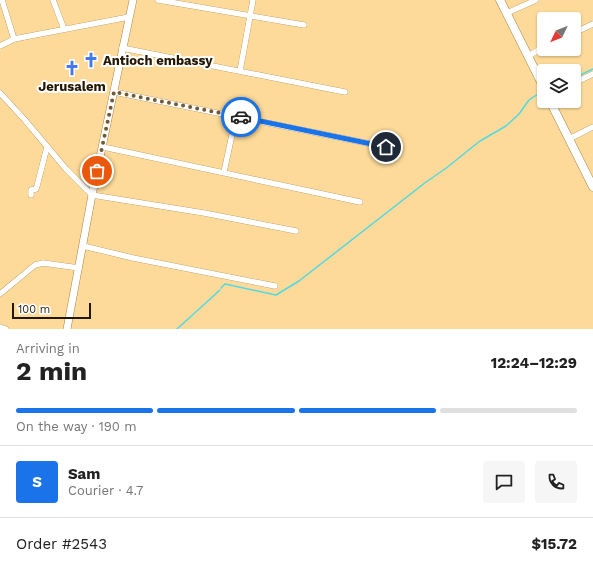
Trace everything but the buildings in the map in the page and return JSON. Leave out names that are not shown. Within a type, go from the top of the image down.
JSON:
[{"type":"main road","points":[[500,0],[537,74]]},
{"type":"main road","points":[[554,108],[592,183]]},
{"type":"street","points":[[2,0],[14,39]]},
{"type":"street","points":[[53,0],[64,29]]},
{"type":"street","points":[[66,329],[128,17],[133,0]]},
{"type":"street","points":[[158,0],[304,25]]},
{"type":"street","points":[[240,71],[253,0]]},
{"type":"street","points":[[507,13],[536,0]]},
{"type":"street","points":[[0,46],[14,39],[128,17]]},
{"type":"street","points":[[581,30],[593,24]]},
{"type":"street","points":[[122,48],[344,92]]},
{"type":"street","points":[[528,56],[537,52]]},
{"type":"street","points":[[581,80],[593,74]]},
{"type":"street","points":[[114,92],[386,147]]},
{"type":"street","points":[[0,93],[66,169],[92,194],[204,213],[296,231]]},
{"type":"street","points":[[224,172],[236,116]]},
{"type":"street","points":[[569,139],[593,127]]},
{"type":"street","points":[[31,195],[31,190],[36,189],[37,186],[47,147]]},
{"type":"street","points":[[103,147],[360,202]]},
{"type":"street","points":[[83,246],[133,258],[275,286]]},
{"type":"street","points":[[0,294],[34,265],[43,263],[79,268]]},
{"type":"street","points":[[0,327],[6,329]]},
{"type":"waterway","points":[[581,75],[593,69]]},
{"type":"waterway","points":[[221,288],[225,284],[276,295],[299,281],[480,141],[506,126],[519,114],[529,100],[537,95]]},
{"type":"waterway","points":[[177,329],[220,290]]},
{"type":"way so far","points":[[97,171],[114,92],[241,117]]},
{"type":"place","name":"Antioch embassy","points":[[91,60]]},
{"type":"place","name":"Jerusalem","points":[[72,68]]},
{"type":"route","points":[[241,117],[386,147]]}]
